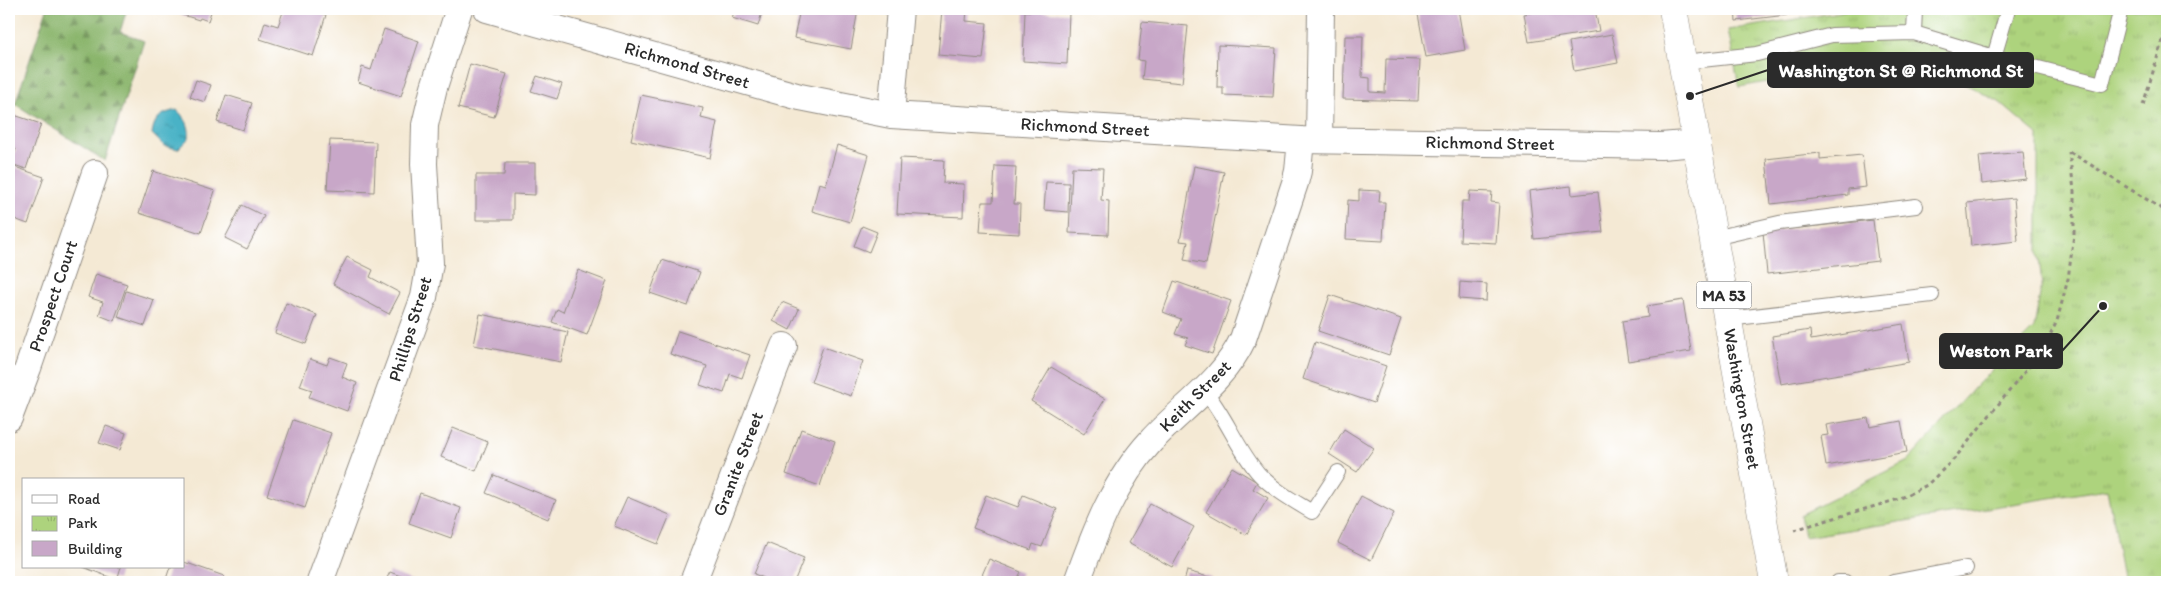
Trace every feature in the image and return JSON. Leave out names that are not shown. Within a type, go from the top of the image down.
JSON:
[{"type":"main road","name":"Washington Street","points":[[1673,9],[1684,62],[1774,582]]},
{"type":"street","name":"Phillips Street","points":[[320,582],[424,298],[430,263],[424,144],[425,125],[434,87],[459,9]]},
{"type":"street","name":"Richmond Street","points":[[487,9],[800,97],[891,115],[1310,140],[1661,146],[1698,143]]},
{"type":"street","points":[[891,115],[900,9]]},
{"type":"street","name":"Keith Street","points":[[1077,582],[1100,521],[1128,470],[1150,442],[1228,366],[1243,339],[1310,140],[1321,9]]},
{"type":"street","name":"Prospect Court","points":[[9,418],[28,368],[94,173]]},
{"type":"street","name":"Granite Street","points":[[693,582],[784,346]]},
{"type":"lane","points":[[1914,33],[1915,9]]},
{"type":"lane","points":[[1994,57],[2008,9]]},
{"type":"lane","points":[[1684,62],[1757,54],[1832,35],[1914,33],[1994,57],[2102,84],[2121,9]]},
{"type":"lane","points":[[1714,238],[1779,223],[1916,206]]},
{"type":"lane","points":[[1728,319],[1932,295]]},
{"type":"lane","points":[[1204,390],[1216,404],[1242,449],[1260,474],[1282,493],[1312,512],[1338,472]]},
{"type":"lane","points":[[1894,582],[1966,568]]},
{"type":"lane","points":[[1838,582],[1845,582]]},
{"type":"path","points":[[2143,105],[2167,25]]},
{"type":"path","points":[[1766,536],[1812,526],[1900,499],[1927,484],[1955,458],[2044,348],[2057,321],[2068,279],[2074,234],[2074,190],[2069,152],[2167,212]]},
{"type":"green space","points":[[47,9],[127,9],[120,32],[144,41],[105,161],[15,104]]},
{"type":"green space","points":[[1848,9],[2167,9],[2167,582],[2124,582],[2107,489],[1804,537],[1800,515],[1908,461],[1978,384],[2034,328],[2042,283],[2038,251],[2038,135],[1999,102],[1948,77],[1910,67],[1868,64],[1739,87],[1728,30],[1840,12]]},
{"type":"water","points":[[177,110],[187,122],[189,129],[189,138],[178,149],[164,146],[152,134],[154,124],[159,117]]},
{"type":"building","points":[[164,9],[212,9],[208,21]]},
{"type":"building","points":[[284,9],[308,9],[326,15],[313,56],[260,39],[265,22],[278,26]]},
{"type":"building","points":[[735,9],[763,9],[758,26],[732,18]]},
{"type":"building","points":[[800,9],[858,10],[851,49],[794,38]]},
{"type":"building","points":[[942,9],[967,9],[966,21],[987,23],[983,59],[938,55]]},
{"type":"building","points":[[1342,9],[1368,9],[1369,10],[1342,13]]},
{"type":"building","points":[[1417,9],[1458,9],[1465,50],[1426,57]]},
{"type":"building","points":[[1539,9],[1595,9],[1599,31],[1529,42],[1524,14],[1540,11]]},
{"type":"building","points":[[1735,9],[1786,9],[1787,15],[1736,21]]},
{"type":"building","points":[[1025,11],[1069,13],[1067,64],[1023,61]]},
{"type":"building","points":[[1142,22],[1188,26],[1182,83],[1142,79],[1144,61],[1138,60]]},
{"type":"building","points":[[384,29],[419,41],[401,96],[358,82],[362,67],[371,70]]},
{"type":"building","points":[[1612,34],[1618,63],[1574,71],[1569,42]]},
{"type":"building","points":[[1345,36],[1363,36],[1362,77],[1370,78],[1370,92],[1385,93],[1386,59],[1420,60],[1418,101],[1343,99]]},
{"type":"building","points":[[1218,45],[1276,48],[1273,97],[1223,95],[1223,87],[1217,87]]},
{"type":"building","points":[[470,64],[507,74],[494,117],[458,108]]},
{"type":"building","points":[[537,76],[562,84],[557,99],[531,91]]},
{"type":"building","points":[[196,80],[211,85],[205,102],[190,97]]},
{"type":"building","points":[[226,95],[252,103],[243,130],[217,122]]},
{"type":"building","points":[[641,95],[703,108],[701,118],[717,122],[710,158],[631,140]]},
{"type":"building","points":[[11,114],[41,124],[26,169],[11,164],[16,149],[9,147],[9,122]]},
{"type":"building","points":[[330,140],[376,142],[374,192],[327,190]]},
{"type":"building","points":[[837,145],[869,155],[850,222],[812,211],[819,183],[826,185]]},
{"type":"building","points":[[2023,152],[2026,179],[1982,184],[1979,156]]},
{"type":"building","points":[[1820,153],[1820,159],[1862,155],[1866,187],[1848,189],[1848,195],[1771,204],[1766,159]]},
{"type":"building","points":[[900,158],[944,160],[943,183],[964,184],[963,217],[897,214]]},
{"type":"building","points":[[505,163],[535,163],[535,195],[513,194],[513,220],[476,220],[476,175],[504,175]]},
{"type":"building","points":[[9,165],[44,177],[28,224],[9,217]]},
{"type":"building","points":[[995,166],[1016,167],[1014,204],[1020,204],[1019,234],[980,232],[982,202],[993,202]]},
{"type":"building","points":[[1194,166],[1224,172],[1206,264],[1184,260],[1188,242],[1180,241]]},
{"type":"building","points":[[1072,167],[1103,168],[1101,200],[1109,201],[1108,235],[1069,233]]},
{"type":"building","points":[[153,171],[215,191],[201,233],[139,213]]},
{"type":"building","points":[[1046,182],[1069,183],[1068,212],[1044,210]]},
{"type":"building","points":[[1571,186],[1572,195],[1598,192],[1603,232],[1534,239],[1529,191]]},
{"type":"building","points":[[1359,190],[1380,191],[1379,202],[1385,202],[1383,241],[1346,239],[1348,200],[1359,201]]},
{"type":"building","points":[[1470,191],[1492,192],[1491,202],[1499,203],[1496,243],[1460,241],[1462,201],[1469,201]]},
{"type":"building","points":[[2014,198],[2018,241],[1971,246],[1967,203]]},
{"type":"building","points":[[242,205],[264,216],[247,249],[225,238]]},
{"type":"building","points":[[1873,220],[1878,261],[1767,274],[1763,232]]},
{"type":"building","points":[[862,226],[877,232],[869,252],[854,246]]},
{"type":"building","points":[[347,257],[373,270],[370,277],[400,293],[389,314],[333,284]]},
{"type":"building","points":[[662,260],[700,272],[688,306],[650,293]]},
{"type":"building","points":[[578,270],[607,281],[587,335],[552,322],[557,309],[563,312]]},
{"type":"building","points":[[96,274],[127,284],[114,321],[99,315],[103,302],[88,297]]},
{"type":"building","points":[[1174,281],[1231,301],[1212,354],[1185,345],[1188,338],[1175,334],[1181,319],[1163,312]]},
{"type":"building","points":[[1460,282],[1487,284],[1486,301],[1459,299]]},
{"type":"building","points":[[126,291],[154,300],[145,326],[118,317]]},
{"type":"building","points":[[1330,295],[1401,319],[1389,355],[1318,331]]},
{"type":"building","points":[[1683,300],[1691,351],[1628,361],[1622,321],[1648,317],[1647,306]]},
{"type":"building","points":[[782,302],[799,309],[790,330],[773,321]]},
{"type":"building","points":[[286,303],[317,315],[306,344],[275,333]]},
{"type":"building","points":[[480,314],[568,332],[561,362],[474,345]]},
{"type":"building","points":[[1903,324],[1909,362],[1781,384],[1772,336],[1810,330],[1811,340]]},
{"type":"building","points":[[678,331],[750,355],[742,378],[730,374],[724,393],[700,385],[707,366],[670,354]]},
{"type":"building","points":[[1315,342],[1386,366],[1374,403],[1303,379]]},
{"type":"building","points":[[823,347],[863,361],[851,396],[811,382]]},
{"type":"building","points":[[330,357],[347,363],[342,377],[357,383],[347,411],[309,397],[312,390],[300,386],[310,359],[327,365]]},
{"type":"building","points":[[1051,367],[1105,399],[1084,434],[1031,401]]},
{"type":"building","points":[[1868,418],[1870,427],[1901,421],[1907,452],[1826,466],[1821,436],[1828,435],[1826,425]]},
{"type":"building","points":[[293,420],[331,433],[305,508],[267,495]]},
{"type":"building","points":[[106,426],[126,433],[120,450],[99,443]]},
{"type":"building","points":[[453,428],[488,442],[476,471],[441,457]]},
{"type":"building","points":[[801,429],[835,441],[820,486],[786,474]]},
{"type":"building","points":[[1344,429],[1374,448],[1357,472],[1329,454]]},
{"type":"building","points":[[1232,467],[1257,482],[1253,489],[1268,498],[1246,535],[1206,512]]},
{"type":"building","points":[[494,475],[556,500],[548,519],[486,493]]},
{"type":"building","points":[[420,493],[461,508],[451,538],[409,523]]},
{"type":"building","points":[[986,495],[1018,507],[1023,495],[1057,509],[1042,547],[1033,544],[1031,550],[973,528]]},
{"type":"building","points":[[1361,496],[1394,513],[1371,560],[1338,543]]},
{"type":"building","points":[[627,497],[670,515],[658,544],[614,526]]},
{"type":"building","points":[[1150,504],[1194,527],[1172,567],[1128,543]]},
{"type":"building","points":[[767,543],[804,558],[794,582],[762,582],[764,578],[754,574]]},
{"type":"building","points":[[989,559],[1021,572],[1016,582],[979,582]]},
{"type":"building","points":[[185,562],[224,576],[222,582],[165,582],[170,568],[185,568]]},
{"type":"building","points":[[86,568],[121,568],[117,580]]},
{"type":"building","points":[[1187,571],[1212,578],[1211,582],[1184,582]]},
{"type":"building","points":[[390,572],[416,582],[385,582]]},
{"type":"place","name":"Washington St @ Richmond St","points":[[1690,96]]},
{"type":"place","name":"Weston Park","points":[[2103,306]]}]
